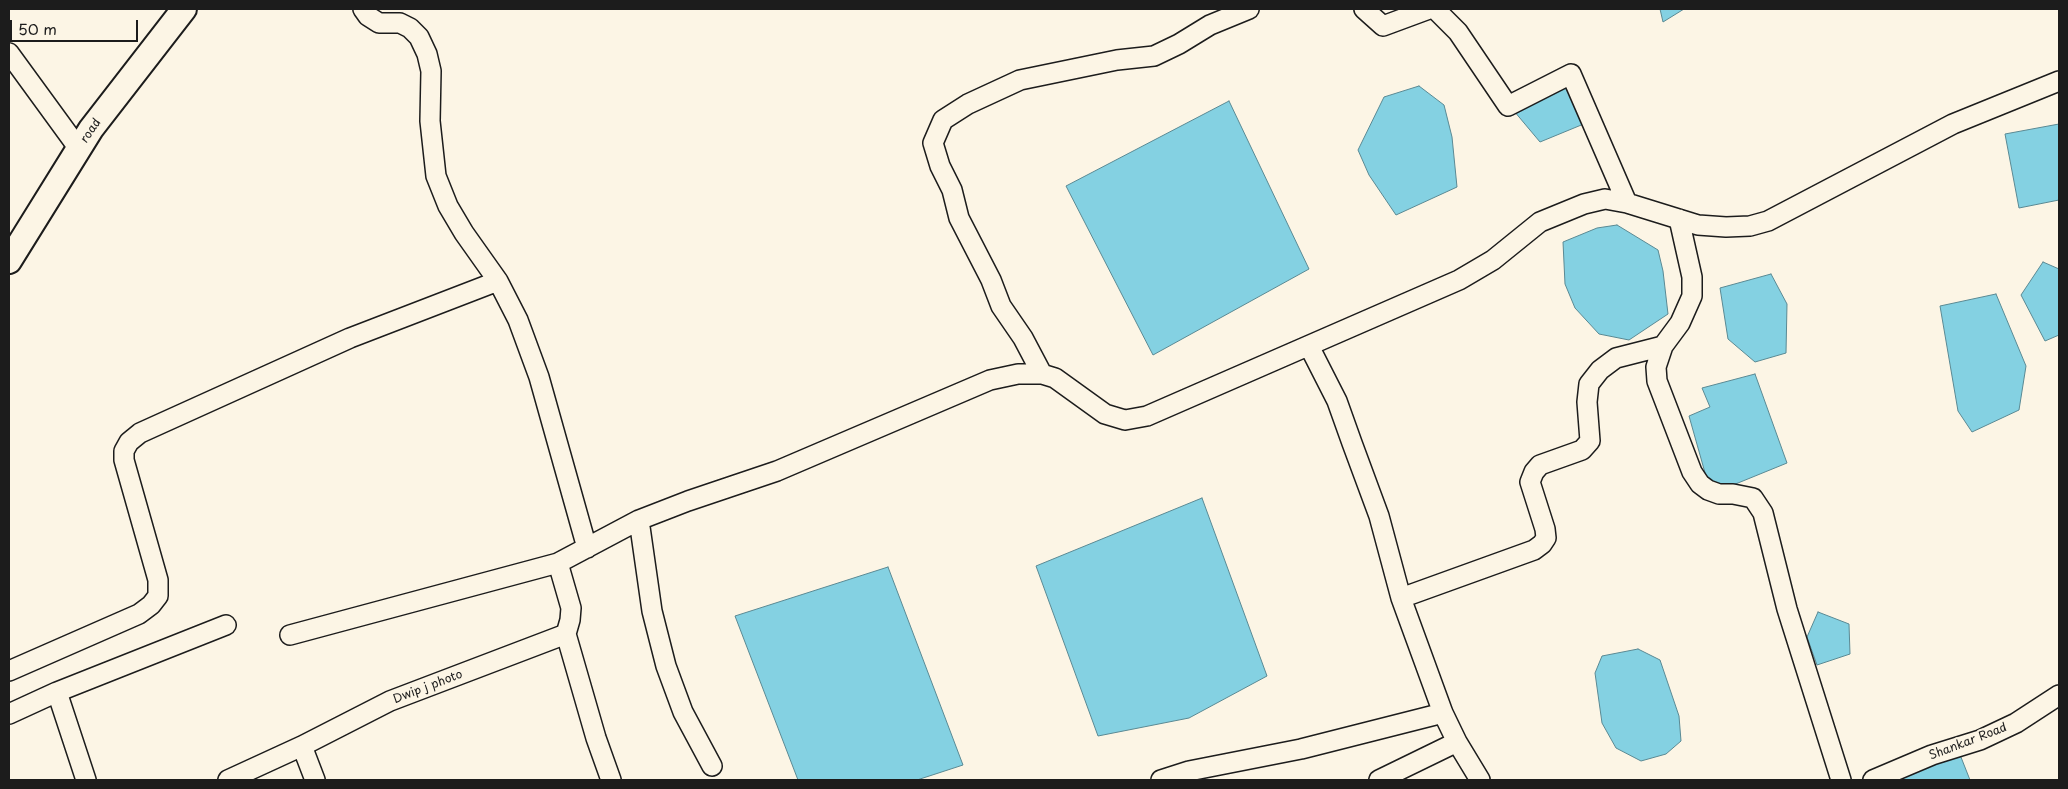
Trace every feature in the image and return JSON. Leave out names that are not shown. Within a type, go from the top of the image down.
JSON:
[{"type":"main road","name":"road","points":[[9,261],[91,129],[184,9]]},
{"type":"street","points":[[363,9],[368,16],[379,23],[400,23],[410,28],[419,37],[427,54],[431,72],[430,121],[436,176],[448,206],[498,281],[518,320],[539,377],[587,548]]},
{"type":"street","points":[[1042,374],[1023,338],[1001,306],[991,280],[959,218],[952,190],[940,166],[933,143],[944,120],[968,104],[1020,80],[1117,60],[1154,56],[1179,44],[1210,25],[1249,9]]},
{"type":"street","points":[[1364,9],[1383,26],[1429,9]]},
{"type":"street","points":[[1435,9],[1458,32],[1508,106],[1571,74],[1627,203]]},
{"type":"street","points":[[9,53],[79,149]]},
{"type":"street","points":[[290,635],[558,563],[639,520],[688,501],[777,471],[990,380],[1018,374],[1042,374],[1056,378],[1105,414],[1125,420],[1147,416],[1190,399],[1459,280],[1492,260],[1540,222],[1584,204],[1605,199],[1627,203],[1698,225],[1750,226],[1768,221],[1953,124],[2059,81]]},
{"type":"street","points":[[1679,219],[1692,277],[1692,296],[1680,323],[1663,346],[1656,367],[1657,381],[1692,472],[1700,484],[1708,490],[1719,494],[1733,494],[1753,498],[1763,513],[1787,609],[1840,780]]},
{"type":"street","points":[[9,671],[139,614],[151,605],[158,596],[158,580],[124,460],[124,451],[140,433],[350,338],[498,281]]},
{"type":"street","points":[[1309,346],[1337,401],[1379,516],[1401,598],[1443,713],[1457,742],[1480,780]]},
{"type":"street","points":[[1401,598],[1534,550],[1542,544],[1546,538],[1545,529],[1530,482],[1534,472],[1540,465],[1582,450],[1590,441],[1587,402],[1590,384],[1600,370],[1616,358],[1663,346]]},
{"type":"street","points":[[639,520],[652,611],[666,666],[684,712],[712,766]]},
{"type":"street","points":[[558,563],[571,608],[566,634],[596,738],[611,780]]},
{"type":"street","points":[[9,714],[57,692],[226,625]]},
{"type":"street","name":"Dwip j photo","points":[[228,780],[302,746],[390,701],[566,634]]},
{"type":"street","points":[[57,692],[86,780]]},
{"type":"street","name":"Shankar Road","points":[[1873,780],[1932,755],[1980,740],[2016,723],[2059,695]]},
{"type":"street","points":[[1161,780],[1189,771],[1301,749],[1443,713]]},
{"type":"street","points":[[1379,780],[1457,742]]},
{"type":"street","points":[[302,746],[315,780]]},
{"type":"water","points":[[1660,9],[1684,9],[1663,22]]},
{"type":"water","points":[[1573,77],[1591,121],[1540,142],[1514,111]]},
{"type":"water","points":[[1419,86],[1444,105],[1452,137],[1457,187],[1396,215],[1369,175],[1358,150],[1384,97]]},
{"type":"water","points":[[1229,101],[1309,269],[1153,355],[1066,186]]},
{"type":"water","points":[[2059,124],[2059,200],[2019,208],[2005,134]]},
{"type":"water","points":[[1617,225],[1658,250],[1663,271],[1668,314],[1629,340],[1599,334],[1575,308],[1565,284],[1563,242],[1597,228]]},
{"type":"water","points":[[2043,262],[2059,269],[2059,335],[2045,341],[2021,295]]},
{"type":"water","points":[[1771,274],[1787,304],[1786,353],[1755,362],[1728,339],[1720,288]]},
{"type":"water","points":[[1996,294],[2026,366],[2019,410],[1972,432],[1958,411],[1940,306]]},
{"type":"water","points":[[1755,374],[1787,463],[1711,494],[1689,416],[1710,407],[1702,388]]},
{"type":"water","points":[[1202,498],[1267,676],[1189,718],[1098,736],[1036,566]]},
{"type":"water","points":[[888,567],[963,765],[917,780],[798,780],[735,616]]},
{"type":"water","points":[[1818,612],[1849,624],[1850,654],[1817,665],[1807,637]]},
{"type":"water","points":[[1638,649],[1660,660],[1679,716],[1681,741],[1666,754],[1641,761],[1616,748],[1602,723],[1595,673],[1602,656]]},
{"type":"water","points":[[1957,747],[1970,780],[1875,780]]}]
